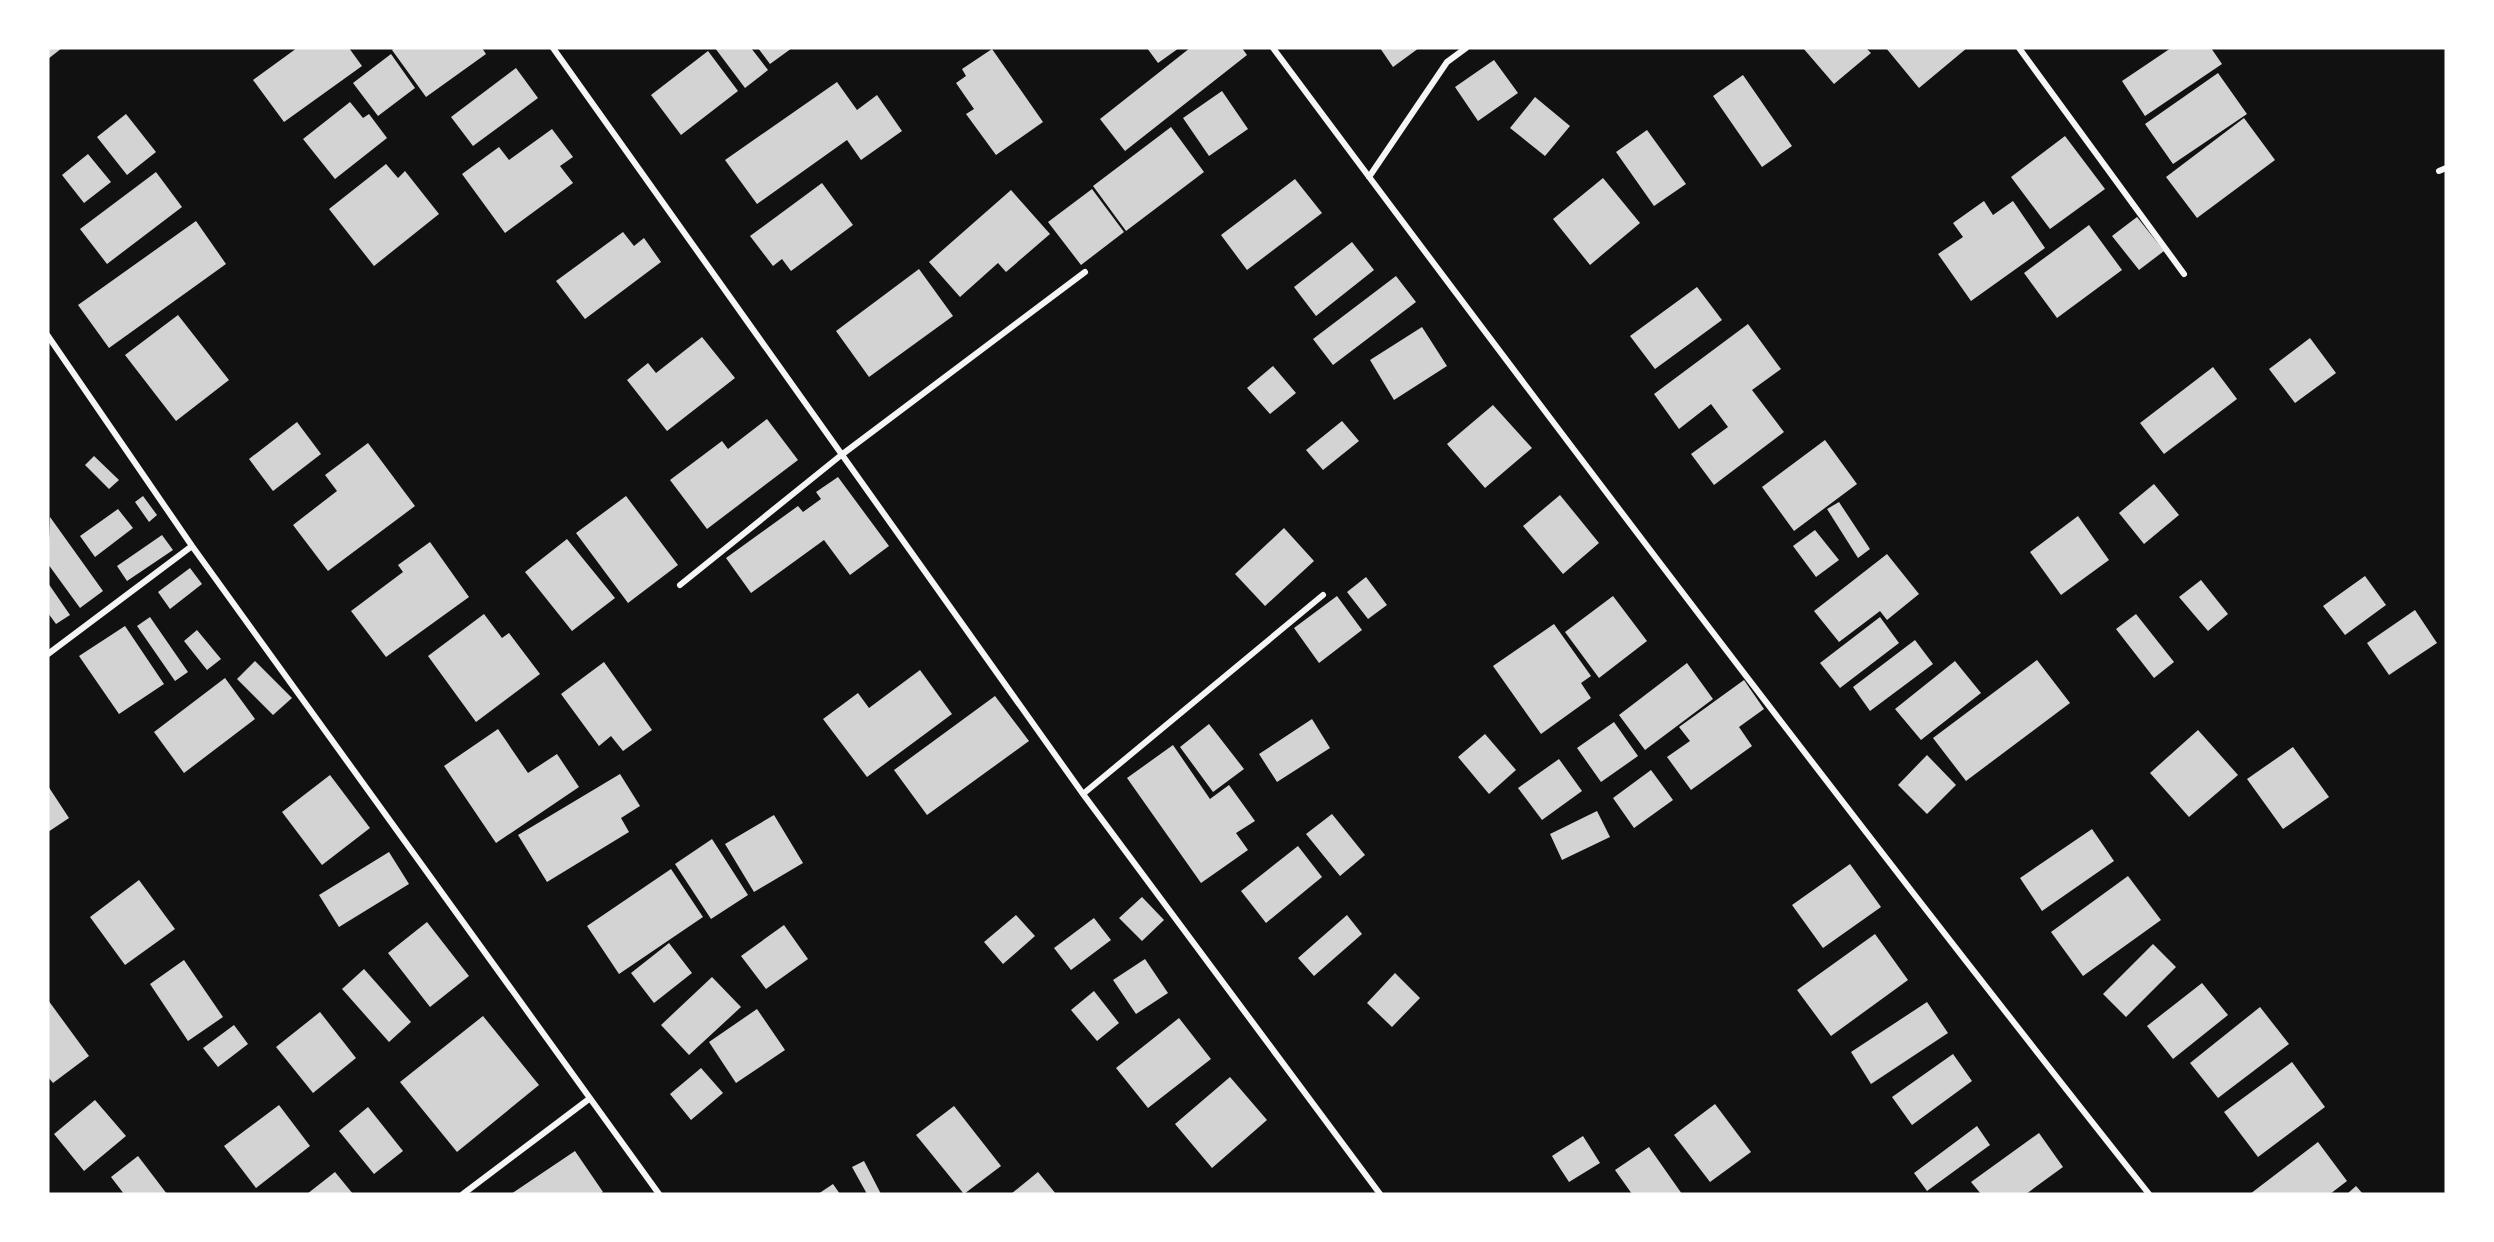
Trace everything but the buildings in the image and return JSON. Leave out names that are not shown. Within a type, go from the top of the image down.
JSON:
[{"type":"street","points":[[553,48],[840,456],[1083,794],[1380,1194]]},
{"type":"street","points":[[1273,48],[1936,926],[2149,1194]]},
{"type":"street","points":[[1369,177],[1448,62],[1466,48]]},
{"type":"street","points":[[2019,48],[2184,274]]},
{"type":"street","points":[[2439,171],[2446,168]]},
{"type":"street","points":[[680,585],[840,456],[1085,272]]},
{"type":"street","points":[[48,336],[192,546],[589,1099],[660,1194]]},
{"type":"street","points":[[48,654],[192,546]]},
{"type":"street","points":[[1083,794],[1323,595]]},
{"type":"street","points":[[462,1194],[589,1099]]}]
